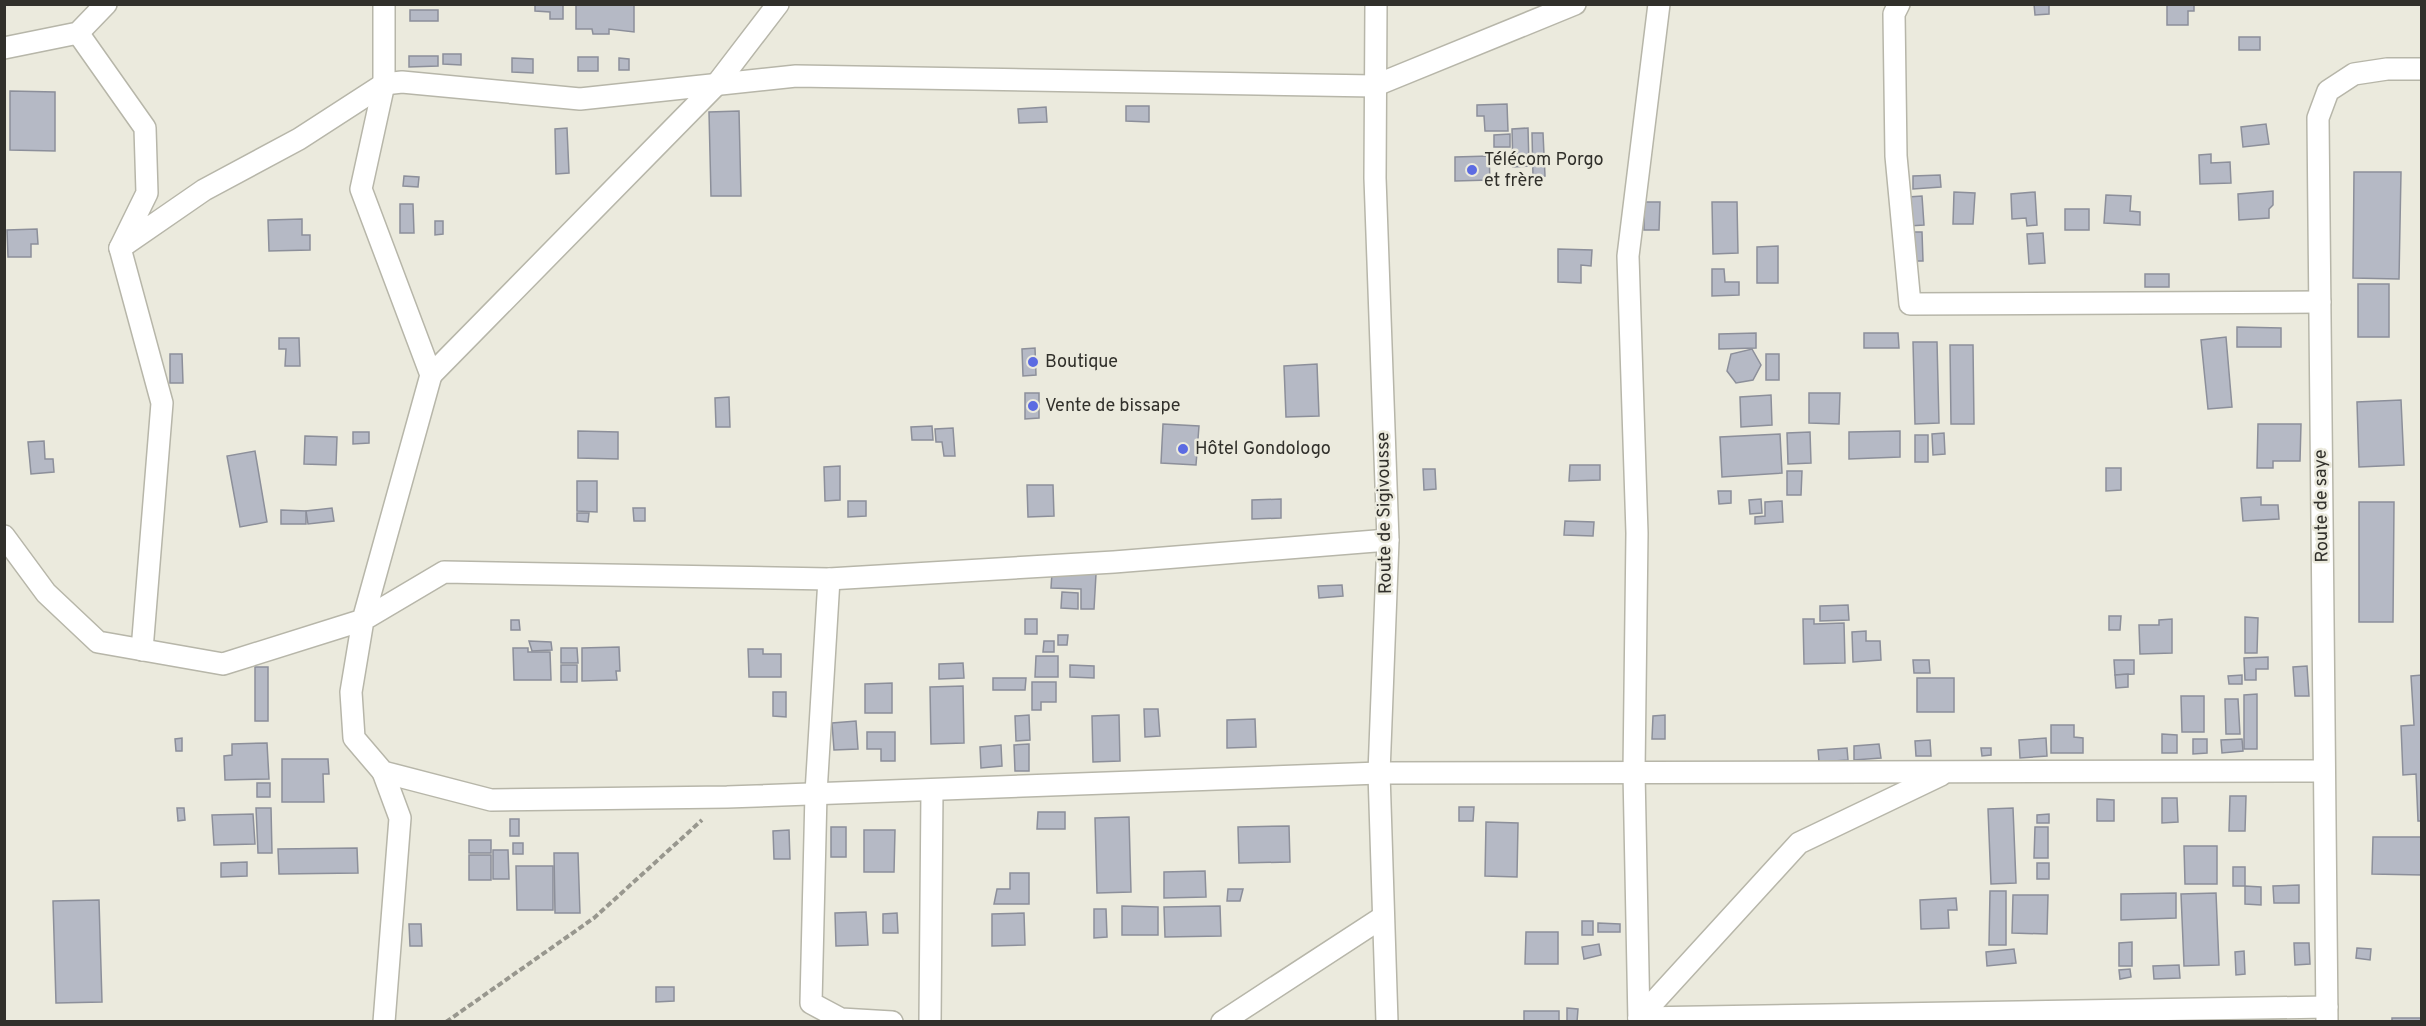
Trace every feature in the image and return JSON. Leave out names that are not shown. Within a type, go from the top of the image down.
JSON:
[{"type":"street","points":[[4,48],[78,33],[106,4]]},
{"type":"street","points":[[384,4],[384,84],[361,189],[431,375]]},
{"type":"street","points":[[384,1022],[400,818],[383,772],[354,738],[351,692],[363,620],[431,375],[716,85],[778,4]]},
{"type":"street","name":"Route de Sigivousse","points":[[1376,4],[1375,178],[1388,540],[1379,772],[1387,1022]]},
{"type":"street","points":[[120,248],[204,190],[299,139],[384,84],[402,82],[580,99],[796,76],[1374,86],[1575,4]]},
{"type":"street","points":[[1639,1020],[1635,772],[1637,533],[1628,256],[1659,4]]},
{"type":"street","points":[[1899,4],[1894,14],[1896,156],[1910,304],[2320,302]]},
{"type":"street","points":[[78,33],[145,128],[147,193],[120,248],[162,403],[142,650]]},
{"type":"street","name":"Route de saye","points":[[2327,1014],[2318,118],[2328,91],[2354,75],[2387,69],[2421,69]]},
{"type":"street","points":[[4,536],[46,593],[98,642],[223,664],[363,620],[444,572],[829,579],[1114,562],[1388,540]]},
{"type":"street","points":[[829,579],[816,793],[811,1012],[841,1019],[892,1022]]},
{"type":"street","points":[[1639,1020],[1799,843],[1947,771]]},
{"type":"street","points":[[383,772],[491,800],[727,797],[1379,772],[2324,771]]},
{"type":"street","points":[[930,1022],[932,790]]},
{"type":"street","points":[[1222,1022],[1383,916]]},
{"type":"street","points":[[1639,1020],[2327,1014]]},
{"type":"path","points":[[446,1022],[594,918],[727,797]]},
{"type":"building","points":[[535,4],[563,4],[563,19],[550,19],[550,12],[535,11]]},
{"type":"building","points":[[576,4],[634,4],[634,32],[609,29],[609,34],[593,34],[592,29],[576,29]]},
{"type":"building","points":[[2034,4],[2049,4],[2049,14],[2035,15]]},
{"type":"building","points":[[2167,4],[2194,4],[2194,11],[2188,11],[2188,25],[2167,25]]},
{"type":"building","points":[[410,10],[438,10],[438,21],[410,21]]},
{"type":"building","points":[[2239,37],[2260,37],[2260,50],[2239,50]]},
{"type":"building","points":[[443,54],[461,54],[461,65],[443,64]]},
{"type":"building","points":[[409,56],[438,56],[438,66],[409,67]]},
{"type":"building","points":[[578,57],[598,57],[598,71],[578,71]]},
{"type":"building","points":[[512,58],[533,59],[533,73],[512,72]]},
{"type":"building","points":[[619,58],[629,59],[629,70],[619,70]]},
{"type":"building","points":[[10,91],[55,92],[55,151],[10,150]]},
{"type":"building","points":[[1507,104],[1508,131],[1485,131],[1484,116],[1477,116],[1477,105]]},
{"type":"building","points":[[1126,106],[1149,106],[1149,122],[1126,121]]},
{"type":"building","points":[[1046,107],[1047,122],[1019,123],[1018,109]]},
{"type":"building","points":[[739,111],[741,196],[711,196],[709,112]]},
{"type":"building","points":[[2266,124],[2269,144],[2243,147],[2241,127]]},
{"type":"building","points":[[567,128],[569,173],[556,174],[555,129]]},
{"type":"building","points":[[1528,128],[1529,166],[1513,167],[1512,129]]},
{"type":"building","points":[[1532,133],[1543,133],[1545,176],[1533,177]]},
{"type":"building","points":[[1510,134],[1510,147],[1494,147],[1494,135]]},
{"type":"building","points":[[2211,154],[2211,163],[2230,162],[2231,183],[2200,184],[2199,155]]},
{"type":"building","points":[[1489,156],[1490,180],[1455,181],[1455,157]]},
{"type":"building","points":[[2354,172],[2401,172],[2399,279],[2353,278]]},
{"type":"building","points":[[1940,175],[1941,187],[1913,189],[1913,176]]},
{"type":"building","points":[[404,176],[419,177],[418,187],[403,186]]},
{"type":"building","points":[[2273,191],[2273,205],[2269,209],[2269,218],[2239,220],[2238,194]]},
{"type":"building","points":[[1954,192],[1975,193],[1973,224],[1953,224]]},
{"type":"building","points":[[2035,192],[2037,225],[2027,226],[2026,218],[2012,219],[2011,194]]},
{"type":"building","points":[[2106,195],[2131,196],[2130,211],[2140,212],[2140,225],[2104,223]]},
{"type":"building","points":[[1922,196],[1924,225],[1909,226],[1908,197]]},
{"type":"building","points":[[1644,202],[1660,202],[1659,230],[1644,230]]},
{"type":"building","points":[[1712,202],[1737,202],[1738,253],[1713,254]]},
{"type":"building","points":[[400,204],[413,204],[414,233],[400,233]]},
{"type":"building","points":[[2065,209],[2089,209],[2089,230],[2065,230]]},
{"type":"building","points":[[302,219],[302,235],[310,235],[310,250],[269,251],[268,220]]},
{"type":"building","points":[[435,221],[443,221],[443,234],[435,235]]},
{"type":"building","points":[[37,229],[38,244],[31,244],[31,257],[8,257],[7,230]]},
{"type":"building","points":[[1909,232],[1922,232],[1923,261],[1909,261]]},
{"type":"building","points":[[2043,233],[2045,263],[2029,264],[2027,234]]},
{"type":"building","points":[[1778,246],[1778,283],[1757,283],[1757,247]]},
{"type":"building","points":[[1558,249],[1592,250],[1591,266],[1581,265],[1581,283],[1558,282]]},
{"type":"building","points":[[1712,269],[1724,269],[1725,282],[1739,282],[1739,295],[1712,296]]},
{"type":"building","points":[[2145,274],[2169,274],[2169,287],[2145,287]]},
{"type":"building","points":[[2358,284],[2389,284],[2389,337],[2358,337]]},
{"type":"building","points":[[2237,327],[2281,328],[2281,347],[2237,347]]},
{"type":"building","points":[[1756,333],[1756,348],[1719,349],[1719,334]]},
{"type":"building","points":[[1864,333],[1898,333],[1899,348],[1864,348]]},
{"type":"building","points":[[2226,337],[2232,407],[2208,409],[2201,340]]},
{"type":"building","points":[[279,338],[299,338],[300,366],[285,366],[286,349],[279,349]]},
{"type":"building","points":[[1913,342],[1937,342],[1939,423],[1915,424]]},
{"type":"building","points":[[1950,345],[1973,345],[1974,424],[1951,424]]},
{"type":"building","points":[[1035,348],[1036,375],[1023,376],[1022,349]]},
{"type":"building","points":[[1752,349],[1761,365],[1753,380],[1736,383],[1727,371],[1731,354]]},
{"type":"building","points":[[170,354],[182,354],[183,383],[170,383]]},
{"type":"building","points":[[1766,354],[1779,354],[1779,380],[1766,380]]},
{"type":"building","points":[[1317,364],[1319,416],[1286,417],[1284,366]]},
{"type":"building","points":[[1025,393],[1039,393],[1039,418],[1025,419]]},
{"type":"building","points":[[1809,393],[1840,393],[1839,424],[1809,423]]},
{"type":"building","points":[[1771,395],[1772,425],[1741,427],[1740,397]]},
{"type":"building","points":[[729,397],[730,427],[716,427],[715,398]]},
{"type":"building","points":[[2401,400],[2404,465],[2359,467],[2357,402]]},
{"type":"building","points":[[1163,424],[1199,426],[1196,465],[1161,463]]},
{"type":"building","points":[[2258,424],[2301,424],[2300,461],[2273,461],[2273,468],[2257,468]]},
{"type":"building","points":[[932,426],[933,440],[912,440],[911,427]]},
{"type":"building","points":[[953,428],[955,456],[944,456],[942,442],[936,442],[935,429]]},
{"type":"building","points":[[578,431],[618,432],[618,459],[578,458]]},
{"type":"building","points":[[1900,431],[1900,457],[1849,459],[1849,432]]},
{"type":"building","points":[[353,432],[369,432],[369,443],[353,444]]},
{"type":"building","points":[[1810,432],[1811,463],[1788,464],[1787,433]]},
{"type":"building","points":[[1944,433],[1945,454],[1933,455],[1932,434]]},
{"type":"building","points":[[1780,434],[1782,473],[1722,477],[1720,437]]},
{"type":"building","points":[[1915,435],[1928,435],[1928,462],[1915,462]]},
{"type":"building","points":[[305,436],[337,437],[336,465],[304,464]]},
{"type":"building","points":[[44,441],[45,459],[53,459],[54,472],[31,474],[28,442]]},
{"type":"building","points":[[255,451],[267,522],[240,527],[227,456]]},
{"type":"building","points":[[1570,465],[1600,465],[1600,480],[1569,481]]},
{"type":"building","points":[[840,466],[840,500],[825,501],[824,467]]},
{"type":"building","points":[[2106,468],[2121,468],[2121,490],[2106,491]]},
{"type":"building","points":[[1423,469],[1435,469],[1436,489],[1424,490]]},
{"type":"building","points":[[1787,471],[1802,471],[1801,495],[1787,495]]},
{"type":"building","points":[[577,481],[597,481],[597,512],[577,511]]},
{"type":"building","points":[[1027,485],[1053,485],[1054,516],[1028,517]]},
{"type":"building","points":[[1718,491],[1731,491],[1731,503],[1719,504]]},
{"type":"building","points":[[2261,497],[2261,505],[2278,505],[2279,519],[2243,521],[2241,498]]},
{"type":"building","points":[[1281,499],[1281,518],[1252,519],[1252,500]]},
{"type":"building","points":[[1761,499],[1762,513],[1750,514],[1749,500]]},
{"type":"building","points":[[848,501],[866,501],[866,516],[848,517]]},
{"type":"building","points":[[1782,501],[1783,522],[1755,524],[1755,517],[1765,516],[1765,502]]},
{"type":"building","points":[[2359,502],[2394,502],[2393,622],[2359,622]]},
{"type":"building","points":[[332,508],[334,521],[308,524],[306,511]]},
{"type":"building","points":[[633,508],[645,508],[645,521],[634,521]]},
{"type":"building","points":[[281,510],[306,511],[306,524],[281,524]]},
{"type":"building","points":[[577,513],[589,513],[588,522],[577,521]]},
{"type":"building","points":[[1565,521],[1594,522],[1593,536],[1564,535]]},
{"type":"building","points":[[1052,573],[1096,574],[1094,609],[1081,609],[1081,589],[1051,588]]},
{"type":"building","points":[[1342,585],[1343,596],[1319,598],[1318,586]]},
{"type":"building","points":[[1062,592],[1078,593],[1078,609],[1061,608]]},
{"type":"building","points":[[1848,605],[1849,620],[1820,621],[1820,606]]},
{"type":"building","points":[[2109,616],[2121,616],[2120,630],[2109,630]]},
{"type":"building","points":[[2245,617],[2258,618],[2257,653],[2245,653]]},
{"type":"building","points":[[1025,619],[1037,619],[1037,634],[1025,634]]},
{"type":"building","points":[[1803,619],[1814,619],[1814,624],[1844,623],[1845,663],[1804,664]]},
{"type":"building","points":[[2172,619],[2172,653],[2140,654],[2139,625],[2159,625],[2159,620]]},
{"type":"building","points":[[511,620],[519,620],[520,630],[511,630]]},
{"type":"building","points":[[1866,631],[1866,641],[1880,641],[1881,660],[1853,662],[1852,632]]},
{"type":"building","points":[[1058,635],[1068,635],[1067,645],[1058,645]]},
{"type":"building","points":[[529,641],[551,642],[552,650],[532,651]]},
{"type":"building","points":[[1044,641],[1054,641],[1054,652],[1043,652]]},
{"type":"building","points":[[619,647],[620,671],[616,671],[617,680],[582,681],[582,648]]},
{"type":"building","points":[[513,648],[528,648],[528,652],[550,652],[551,680],[514,680]]},
{"type":"building","points":[[561,648],[577,648],[578,663],[561,663]]},
{"type":"building","points":[[748,649],[763,649],[763,654],[781,654],[781,677],[749,677]]},
{"type":"building","points":[[1036,656],[1058,656],[1058,677],[1035,677]]},
{"type":"building","points":[[2268,657],[2268,669],[2256,669],[2256,680],[2245,680],[2244,658]]},
{"type":"building","points":[[1913,660],[1929,660],[1930,673],[1914,673]]},
{"type":"building","points":[[2114,660],[2134,660],[2134,674],[2115,675]]},
{"type":"building","points":[[963,663],[964,678],[939,679],[939,664]]},
{"type":"building","points":[[561,665],[577,665],[577,682],[561,682]]},
{"type":"building","points":[[1070,665],[1094,666],[1094,678],[1070,677]]},
{"type":"building","points":[[2307,666],[2309,696],[2295,696],[2293,667]]},
{"type":"building","points":[[255,667],[268,667],[268,721],[255,721]]},
{"type":"building","points":[[2128,674],[2128,687],[2116,688],[2115,675]]},
{"type":"building","points":[[2242,675],[2242,684],[2229,684],[2228,676]]},
{"type":"building","points":[[2422,675],[2422,821],[2418,821],[2416,774],[2403,775],[2401,726],[2414,725],[2411,676]]},
{"type":"building","points":[[993,678],[1026,678],[1025,690],[993,690]]},
{"type":"building","points":[[1917,678],[1954,678],[1954,712],[1917,712]]},
{"type":"building","points":[[1032,682],[1056,682],[1056,702],[1041,702],[1041,710],[1032,710]]},
{"type":"building","points":[[892,683],[892,713],[865,713],[865,684]]},
{"type":"building","points":[[963,686],[964,743],[931,744],[930,687]]},
{"type":"building","points":[[773,692],[786,692],[786,717],[773,716]]},
{"type":"building","points":[[2257,694],[2257,749],[2244,749],[2244,695]]},
{"type":"building","points":[[2181,696],[2204,696],[2204,732],[2182,732]]},
{"type":"building","points":[[2225,699],[2238,699],[2240,734],[2226,734]]},
{"type":"building","points":[[1144,709],[1158,709],[1160,736],[1145,737]]},
{"type":"building","points":[[1029,715],[1030,740],[1016,741],[1015,716]]},
{"type":"building","points":[[1119,715],[1120,761],[1093,762],[1092,716]]},
{"type":"building","points":[[1665,715],[1665,739],[1652,739],[1653,716]]},
{"type":"building","points":[[1255,719],[1256,747],[1227,748],[1227,720]]},
{"type":"building","points":[[856,721],[858,749],[834,750],[832,723]]},
{"type":"building","points":[[2051,725],[2074,725],[2074,737],[2083,738],[2083,753],[2051,753]]},
{"type":"building","points":[[867,732],[895,732],[895,761],[881,761],[881,749],[867,749]]},
{"type":"building","points":[[2162,734],[2177,735],[2177,753],[2162,753]]},
{"type":"building","points":[[182,738],[182,751],[176,751],[175,739]]},
{"type":"building","points":[[2046,738],[2047,756],[2020,758],[2019,740]]},
{"type":"building","points":[[2193,739],[2207,739],[2207,753],[2193,754]]},
{"type":"building","points":[[2242,739],[2243,751],[2222,753],[2221,740]]},
{"type":"building","points":[[1930,740],[1931,756],[1916,756],[1915,741]]},
{"type":"building","points":[[267,743],[269,779],[225,780],[224,756],[232,755],[232,744]]},
{"type":"building","points":[[1029,744],[1029,771],[1015,771],[1014,745]]},
{"type":"building","points":[[1879,744],[1881,758],[1854,760],[1854,746]]},
{"type":"building","points":[[1001,745],[1002,766],[981,768],[980,747]]},
{"type":"building","points":[[1847,748],[1848,760],[1819,762],[1818,750]]},
{"type":"building","points":[[1981,748],[1991,748],[1991,755],[1982,756]]},
{"type":"building","points":[[282,759],[328,759],[329,774],[323,774],[324,802],[282,802]]},
{"type":"building","points":[[257,783],[270,783],[270,797],[257,797]]},
{"type":"building","points":[[2230,796],[2246,796],[2245,831],[2229,831]]},
{"type":"building","points":[[2162,798],[2177,798],[2178,822],[2162,823]]},
{"type":"building","points":[[2097,799],[2114,800],[2114,821],[2097,821]]},
{"type":"building","points":[[1459,807],[1474,807],[1473,821],[1459,821]]},
{"type":"building","points":[[177,808],[184,808],[185,820],[178,821]]},
{"type":"building","points":[[256,808],[271,808],[272,853],[258,853]]},
{"type":"building","points":[[2013,808],[2016,883],[1991,884],[1988,809]]},
{"type":"building","points":[[1038,812],[1065,812],[1065,829],[1037,829]]},
{"type":"building","points":[[253,814],[255,844],[214,845],[212,815]]},
{"type":"building","points":[[2049,814],[2049,823],[2037,823],[2037,815]]},
{"type":"building","points":[[1129,817],[1131,892],[1097,893],[1095,818]]},
{"type":"building","points":[[510,819],[519,819],[519,836],[510,836]]},
{"type":"building","points":[[1486,822],[1518,823],[1517,877],[1485,876]]},
{"type":"building","points":[[1289,826],[1290,862],[1239,863],[1238,827]]},
{"type":"building","points":[[831,827],[846,827],[846,857],[831,857]]},
{"type":"building","points":[[2035,827],[2048,827],[2048,858],[2034,858]]},
{"type":"building","points":[[789,830],[790,859],[774,859],[773,831]]},
{"type":"building","points":[[864,830],[895,830],[894,872],[864,872]]},
{"type":"building","points":[[2373,837],[2422,837],[2422,875],[2372,874]]},
{"type":"building","points":[[469,840],[491,840],[491,853],[469,853]]},
{"type":"building","points":[[513,843],[523,843],[523,854],[513,854]]},
{"type":"building","points":[[2184,846],[2217,846],[2217,884],[2185,884]]},
{"type":"building","points":[[357,848],[358,873],[279,874],[278,849]]},
{"type":"building","points":[[493,850],[508,850],[509,879],[493,879]]},
{"type":"building","points":[[554,853],[578,853],[580,913],[555,913]]},
{"type":"building","points":[[469,855],[491,855],[491,880],[469,880]]},
{"type":"building","points":[[247,862],[247,876],[221,877],[221,863]]},
{"type":"building","points":[[2037,863],[2049,863],[2049,879],[2037,879]]},
{"type":"building","points":[[516,866],[553,866],[553,910],[517,910]]},
{"type":"building","points":[[2233,867],[2245,867],[2245,886],[2233,886]]},
{"type":"building","points":[[1205,871],[1206,897],[1164,898],[1164,872]]},
{"type":"building","points":[[1010,873],[1029,873],[1029,904],[994,904],[997,889],[1010,889]]},
{"type":"building","points":[[2299,885],[2299,903],[2274,903],[2273,886]]},
{"type":"building","points":[[2245,886],[2261,887],[2261,905],[2245,904]]},
{"type":"building","points":[[1228,889],[1243,889],[1240,901],[1227,901]]},
{"type":"building","points":[[1990,891],[2006,891],[2006,945],[1989,945]]},
{"type":"building","points":[[2176,893],[2176,918],[2121,920],[2121,894]]},
{"type":"building","points":[[2216,893],[2219,965],[2184,966],[2181,894]]},
{"type":"building","points":[[2013,895],[2048,895],[2047,934],[2012,933]]},
{"type":"building","points":[[1956,898],[1957,910],[1948,910],[1949,928],[1921,929],[1920,900]]},
{"type":"building","points":[[99,900],[102,1002],[56,1003],[53,901]]},
{"type":"building","points":[[1122,906],[1158,907],[1158,935],[1122,935]]},
{"type":"building","points":[[1220,906],[1221,936],[1165,937],[1164,907]]},
{"type":"building","points":[[1094,909],[1106,909],[1107,937],[1094,938]]},
{"type":"building","points":[[866,912],[868,945],[836,946],[835,913]]},
{"type":"building","points":[[897,913],[898,933],[883,933],[883,914]]},
{"type":"building","points":[[1024,913],[1025,945],[992,946],[992,914]]},
{"type":"building","points":[[1582,921],[1593,921],[1593,935],[1582,935]]},
{"type":"building","points":[[1598,923],[1620,924],[1620,932],[1598,932]]},
{"type":"building","points":[[409,924],[421,924],[422,946],[410,946]]},
{"type":"building","points":[[1526,932],[1558,932],[1558,964],[1525,964]]},
{"type":"building","points":[[2132,942],[2132,966],[2119,966],[2119,943]]},
{"type":"building","points":[[2294,943],[2309,943],[2310,964],[2295,965]]},
{"type":"building","points":[[1599,944],[1601,955],[1584,959],[1582,947]]},
{"type":"building","points":[[2357,948],[2371,949],[2370,960],[2356,958]]},
{"type":"building","points":[[2014,949],[2016,963],[1987,966],[1986,952]]},
{"type":"building","points":[[2244,951],[2245,974],[2236,975],[2235,952]]},
{"type":"building","points":[[2179,965],[2180,978],[2154,979],[2153,966]]},
{"type":"building","points":[[2130,969],[2131,977],[2120,979],[2119,970]]},
{"type":"building","points":[[656,987],[674,987],[674,1001],[656,1002]]},
{"type":"building","points":[[1567,1008],[1578,1009],[1577,1022],[1567,1022]]},
{"type":"building","points":[[1524,1011],[1559,1011],[1559,1022],[1524,1022]]},
{"type":"building","points":[[2392,1018],[2421,1018],[2421,1022],[2392,1022]]},
{"type":"place","name":"Télécom Porgo et frère","points":[[1472,170]]},
{"type":"place","name":"Boutique","points":[[1033,362]]},
{"type":"place","name":"Vente de bissape","points":[[1033,406]]},
{"type":"place","name":"Hôtel Gondologo","points":[[1183,449]]}]
